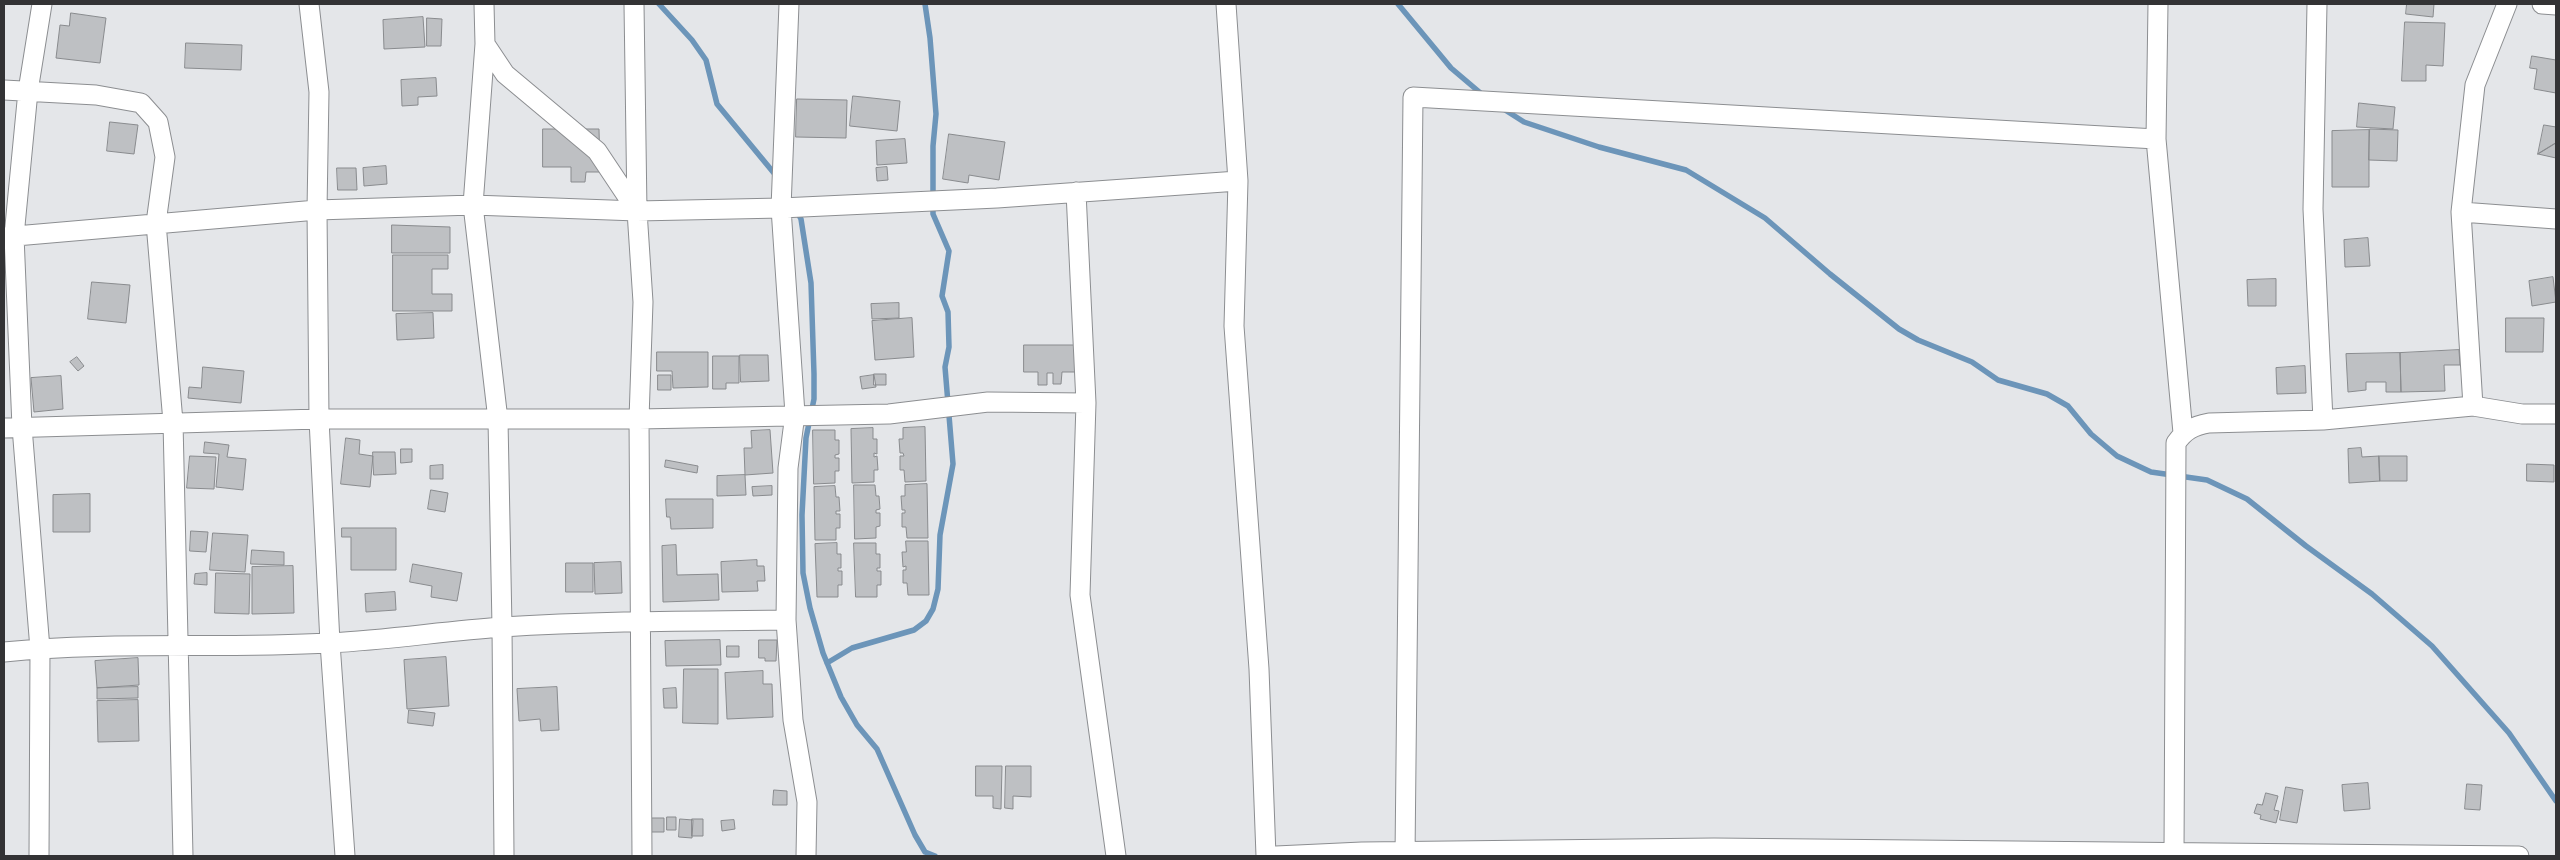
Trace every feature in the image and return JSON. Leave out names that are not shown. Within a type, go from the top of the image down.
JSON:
[{"type":"street","points":[[39,856],[40,649],[13,427],[9,237],[28,91],[42,4]]},
{"type":"street","points":[[309,4],[319,92],[317,210],[319,419],[330,643],[345,856]]},
{"type":"street","points":[[484,4],[485,44],[473,205],[498,420],[506,856]]},
{"type":"street","points":[[634,4],[637,211],[643,302],[639,419],[642,856]]},
{"type":"street","points":[[789,4],[781,208],[795,414],[788,468],[786,620],[793,720],[808,802],[806,856]]},
{"type":"street","points":[[1226,4],[1238,180],[1234,326],[1259,670],[1266,856]]},
{"type":"street","points":[[2158,4],[2156,139],[2182,433]]},
{"type":"street","points":[[2317,4],[2313,209],[2323,420]]},
{"type":"street","points":[[2473,406],[2461,212],[2475,85],[2507,4]]},
{"type":"street","points":[[2542,4],[2556,5]]},
{"type":"street","points":[[485,44],[505,74],[597,151],[637,211]]},
{"type":"street","points":[[4,90],[96,95],[141,103],[158,122],[165,157],[156,223],[173,422],[183,856]]},
{"type":"street","points":[[1405,854],[1413,97],[2156,139]]},
{"type":"street","points":[[9,237],[317,210],[473,205],[637,211],[781,208],[1076,192],[1238,180]]},
{"type":"street","points":[[1076,192],[1086,404],[1080,595],[1116,856]]},
{"type":"street","points":[[2461,212],[2556,219]]},
{"type":"street","points":[[13,427],[319,419],[639,419],[795,414],[888,414],[988,402],[1086,404]]},
{"type":"street","points":[[2174,852],[2176,443],[2182,433],[2192,427],[2209,423],[2323,420],[2473,406],[2522,414],[2556,414]]},
{"type":"street","points":[[4,652],[178,644],[330,643],[502,627],[639,622],[786,620]]},
{"type":"street","points":[[1276,856],[1673,852],[2174,852],[2518,856]]},
{"type":"building","points":[[2407,4],[2434,4],[2433,17],[2406,14]]},
{"type":"building","points":[[71,13],[106,18],[100,63],[56,58],[60,25],[69,26]]},
{"type":"building","points":[[423,17],[425,47],[384,49],[383,20]]},
{"type":"building","points":[[427,18],[442,19],[441,46],[427,46]]},
{"type":"building","points":[[2405,22],[2445,23],[2443,66],[2426,65],[2426,81],[2402,81]]},
{"type":"building","points":[[186,43],[242,45],[241,70],[185,68]]},
{"type":"building","points":[[2532,56],[2556,60],[2556,93],[2534,89],[2537,69],[2530,68]]},
{"type":"building","points":[[436,78],[437,96],[418,97],[418,105],[402,106],[401,80]]},
{"type":"building","points":[[853,96],[900,101],[897,131],[850,126]]},
{"type":"building","points":[[797,99],[847,100],[846,138],[796,137]]},
{"type":"building","points":[[2359,103],[2395,107],[2393,129],[2357,127]]},
{"type":"building","points":[[110,122],[138,125],[134,154],[107,151]]},
{"type":"building","points":[[2544,125],[2556,127],[2556,143],[2538,154]]},
{"type":"building","points":[[543,129],[599,129],[600,172],[586,172],[585,182],[571,182],[571,167],[543,167]]},
{"type":"building","points":[[2370,129],[2398,130],[2397,161],[2369,160]]},
{"type":"building","points":[[2369,130],[2369,187],[2332,187],[2332,131]]},
{"type":"building","points":[[949,134],[1005,142],[999,180],[969,175],[968,183],[943,179]]},
{"type":"building","points":[[905,139],[907,163],[877,165],[876,141]]},
{"type":"building","points":[[2556,143],[2556,158],[2538,154]]},
{"type":"building","points":[[386,166],[387,184],[364,186],[363,168]]},
{"type":"building","points":[[887,167],[888,180],[877,181],[876,168]]},
{"type":"building","points":[[337,168],[356,168],[357,190],[338,190]]},
{"type":"building","points":[[392,225],[450,227],[450,253],[392,253]]},
{"type":"building","points":[[2368,238],[2370,266],[2345,267],[2344,240]]},
{"type":"building","points":[[393,255],[448,255],[448,269],[432,269],[432,294],[452,294],[452,311],[393,311]]},
{"type":"building","points":[[2553,277],[2556,302],[2532,306],[2529,281]]},
{"type":"building","points":[[2276,279],[2276,306],[2248,306],[2247,280]]},
{"type":"building","points":[[92,282],[130,285],[126,323],[88,319]]},
{"type":"building","points":[[899,303],[899,318],[872,319],[871,304]]},
{"type":"building","points":[[433,313],[434,338],[397,340],[396,314]]},
{"type":"building","points":[[912,318],[914,357],[875,360],[872,321]]},
{"type":"building","points":[[2506,318],[2544,318],[2543,352],[2506,352]]},
{"type":"building","points":[[1024,345],[1077,345],[1077,372],[1062,372],[1061,384],[1053,384],[1053,373],[1047,373],[1047,385],[1038,385],[1038,372],[1024,372]]},
{"type":"building","points":[[2459,350],[2460,365],[2444,365],[2445,391],[2401,392],[2400,353]]},
{"type":"building","points":[[657,352],[708,352],[708,387],[673,388],[672,371],[657,371]]},
{"type":"building","points":[[2400,353],[2401,392],[2386,392],[2386,382],[2366,382],[2366,390],[2348,392],[2346,354]]},
{"type":"building","points":[[740,355],[768,355],[769,381],[741,382]]},
{"type":"building","points":[[713,356],[739,356],[739,383],[726,383],[726,389],[713,389]]},
{"type":"building","points":[[77,357],[84,366],[78,371],[70,362]]},
{"type":"building","points":[[2305,366],[2306,393],[2277,394],[2276,368]]},
{"type":"building","points":[[203,367],[244,371],[241,403],[188,398],[189,387],[201,388]]},
{"type":"building","points":[[874,374],[886,374],[886,385],[874,385]]},
{"type":"building","points":[[658,375],[671,375],[671,390],[658,390]]},
{"type":"building","points":[[874,375],[876,387],[862,389],[860,377]]},
{"type":"building","points":[[61,376],[63,409],[34,412],[31,378]]},
{"type":"building","points":[[925,427],[926,481],[905,482],[904,470],[900,470],[900,456],[904,456],[903,453],[900,453],[899,439],[903,439],[903,428]]},
{"type":"building","points":[[873,428],[873,439],[877,439],[877,454],[874,453],[874,457],[877,456],[878,470],[874,470],[874,482],[852,483],[851,429]]},
{"type":"building","points":[[770,430],[773,473],[745,475],[744,448],[752,448],[751,431]]},
{"type":"building","points":[[813,430],[835,430],[835,440],[839,440],[839,454],[835,455],[835,458],[839,458],[839,471],[835,471],[835,483],[814,484]]},
{"type":"building","points":[[346,438],[360,440],[359,454],[373,456],[370,487],[341,484]]},
{"type":"building","points":[[205,442],[229,445],[227,457],[246,459],[243,490],[216,487],[219,454],[204,453]]},
{"type":"building","points":[[2361,448],[2362,457],[2379,456],[2380,481],[2349,483],[2348,449]]},
{"type":"building","points":[[401,449],[412,449],[412,462],[401,463]]},
{"type":"building","points":[[373,452],[395,452],[396,474],[374,475]]},
{"type":"building","points":[[190,456],[216,457],[214,489],[187,488]]},
{"type":"building","points":[[2379,456],[2407,456],[2407,481],[2380,481]]},
{"type":"building","points":[[666,460],[698,466],[697,473],[665,467]]},
{"type":"building","points":[[2527,464],[2554,465],[2554,482],[2527,481]]},
{"type":"building","points":[[443,465],[443,479],[430,479],[430,466]]},
{"type":"building","points":[[745,475],[746,495],[717,496],[717,476]]},
{"type":"building","points":[[927,484],[928,538],[907,538],[906,527],[902,527],[902,513],[905,513],[905,510],[902,510],[901,496],[905,496],[905,485]]},
{"type":"building","points":[[854,485],[875,485],[876,496],[879,496],[880,509],[876,510],[876,513],[880,513],[880,526],[876,527],[876,538],[855,539]]},
{"type":"building","points":[[772,486],[772,495],[753,496],[752,487]]},
{"type":"building","points":[[835,486],[836,497],[839,497],[840,511],[836,511],[836,514],[840,514],[840,528],[836,528],[836,540],[815,540],[814,487]]},
{"type":"building","points":[[431,490],[448,493],[445,512],[428,509]]},
{"type":"building","points":[[90,494],[90,532],[53,532],[53,495]]},
{"type":"building","points":[[666,499],[713,499],[713,528],[671,529],[670,517],[667,517]]},
{"type":"building","points":[[342,528],[396,528],[396,570],[351,570],[351,537],[342,537]]},
{"type":"building","points":[[191,531],[208,532],[206,552],[190,551]]},
{"type":"building","points":[[213,533],[248,535],[245,572],[210,570]]},
{"type":"building","points":[[906,541],[928,541],[929,595],[908,595],[907,583],[903,583],[903,570],[906,570],[906,566],[903,567],[902,552],[906,552]]},
{"type":"building","points":[[837,543],[837,554],[841,554],[841,568],[838,568],[838,571],[842,571],[842,585],[838,585],[838,597],[817,597],[815,544]]},
{"type":"building","points":[[854,543],[876,543],[876,554],[880,554],[880,568],[877,568],[877,571],[881,571],[881,585],[877,585],[877,597],[856,597]]},
{"type":"building","points":[[676,545],[677,575],[718,574],[719,600],[663,602],[662,546]]},
{"type":"building","points":[[252,550],[284,552],[284,565],[251,564]]},
{"type":"building","points":[[757,560],[757,566],[764,566],[765,581],[757,581],[758,591],[722,592],[721,562]]},
{"type":"building","points":[[621,562],[622,593],[595,594],[594,563]]},
{"type":"building","points":[[566,563],[593,563],[593,592],[566,592]]},
{"type":"building","points":[[413,564],[462,573],[457,601],[431,597],[432,586],[410,582]]},
{"type":"building","points":[[293,566],[294,613],[252,614],[252,567]]},
{"type":"building","points":[[207,573],[207,585],[194,584],[195,574]]},
{"type":"building","points":[[216,573],[250,574],[249,614],[215,613]]},
{"type":"building","points":[[395,592],[396,610],[366,612],[365,594]]},
{"type":"building","points":[[720,640],[721,665],[666,666],[665,641]]},
{"type":"building","points":[[759,640],[777,640],[776,661],[765,661],[765,658],[759,658]]},
{"type":"building","points":[[727,646],[739,646],[739,657],[727,657]]},
{"type":"building","points":[[446,657],[449,706],[407,709],[404,660]]},
{"type":"building","points":[[138,658],[139,685],[97,688],[95,661]]},
{"type":"building","points":[[684,669],[718,669],[718,724],[683,723]]},
{"type":"building","points":[[763,671],[763,684],[772,684],[773,717],[727,719],[725,673]]},
{"type":"building","points":[[138,687],[138,698],[97,699],[97,688]]},
{"type":"building","points":[[557,687],[559,730],[541,731],[540,719],[519,721],[517,689]]},
{"type":"building","points":[[676,688],[677,708],[664,708],[663,689]]},
{"type":"building","points":[[138,700],[139,741],[98,742],[97,701]]},
{"type":"building","points":[[409,710],[435,713],[433,726],[408,723]]},
{"type":"building","points":[[976,766],[1002,766],[1001,809],[993,808],[993,796],[976,796]]},
{"type":"building","points":[[1006,766],[1031,766],[1031,797],[1013,796],[1013,809],[1005,808]]},
{"type":"building","points":[[2368,783],[2370,809],[2344,811],[2342,785]]},
{"type":"building","points":[[2467,784],[2482,785],[2480,810],[2465,809]]},
{"type":"building","points":[[2286,787],[2303,790],[2297,823],[2280,820]]},
{"type":"building","points":[[774,790],[787,791],[787,805],[773,805]]},
{"type":"building","points":[[2266,793],[2278,796],[2274,810],[2279,811],[2276,823],[2260,819],[2261,815],[2254,813],[2257,804],[2262,805]]},
{"type":"building","points":[[667,817],[676,817],[676,830],[667,830]]},
{"type":"building","points":[[652,818],[664,818],[664,832],[652,832]]},
{"type":"building","points":[[680,819],[693,820],[692,838],[679,837]]},
{"type":"building","points":[[692,819],[703,819],[703,836],[692,836]]},
{"type":"building","points":[[734,820],[735,829],[722,831],[721,821]]},
{"type":"waterway","points":[[659,4],[692,40],[706,60],[717,104],[778,178]]},
{"type":"waterway","points":[[827,663],[852,648],[914,630],[926,621],[933,609],[938,589],[940,535],[953,464],[945,367],[949,347],[948,312],[942,296],[949,251],[933,214],[933,146],[936,114],[930,38],[925,4]]},
{"type":"waterway","points":[[1398,4],[1451,68],[1484,96]]},
{"type":"waterway","points":[[1502,108],[1524,122],[1599,147],[1686,170],[1765,218],[1830,274],[1899,329],[1918,340],[1972,362],[1998,380],[2047,394],[2068,406],[2091,434],[2117,456],[2151,472],[2207,480],[2247,499],[2306,546],[2372,594],[2432,646],[2509,733],[2556,801]]},
{"type":"waterway","points":[[796,210],[801,219],[811,283],[814,399],[806,438],[802,515],[803,573],[810,608],[823,653],[841,697],[857,725],[877,749],[915,835],[925,852],[935,856]]}]
